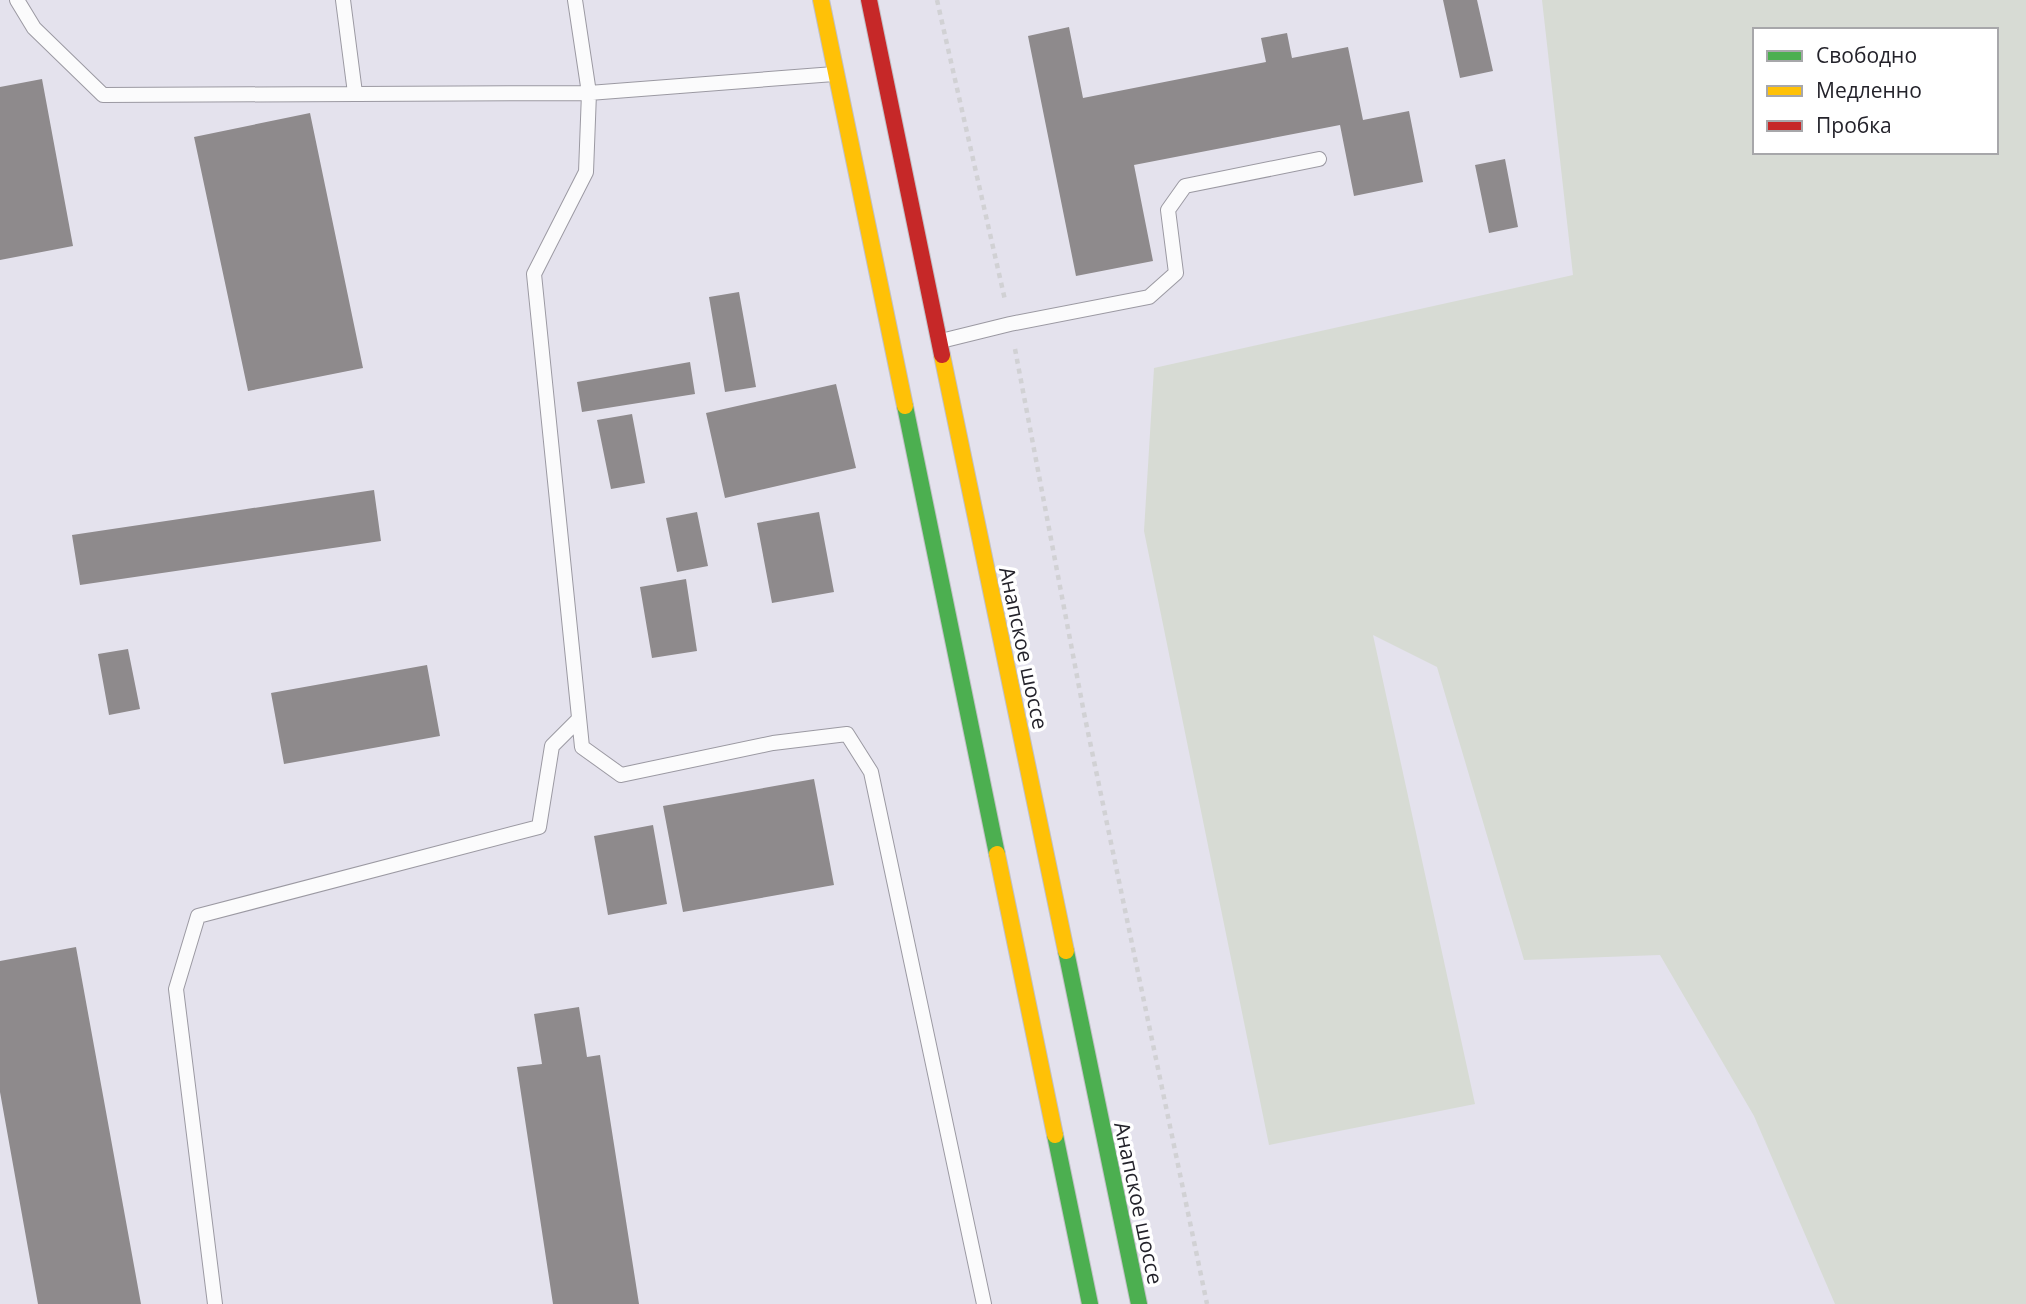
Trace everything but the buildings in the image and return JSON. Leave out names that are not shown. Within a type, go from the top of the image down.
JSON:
[{"type":"highway","points":[[821,0],[1090,1304]]},
{"type":"highway","name":"Анапское шоссе","points":[[869,0],[1139,1304]]},
{"type":"lane","points":[[17,0],[34,28],[103,95],[589,93],[835,74]]},
{"type":"lane","points":[[344,0],[355,93]]},
{"type":"lane","points":[[575,0],[589,93],[586,172],[534,274],[582,747],[621,775],[772,743],[847,734],[871,772],[984,1304]]},
{"type":"lane","points":[[939,341],[1149,297],[1176,274],[1168,211],[1185,186],[1319,159]]},
{"type":"lane","points":[[215,1304],[176,989],[198,916],[539,827],[552,746],[579,719]]},
{"type":"path","points":[[937,0],[1010,324],[1084,713],[1207,1304]]},
{"type":"shaded area","points":[[1542,0],[2026,0],[2026,1304],[1835,1304],[1754,1116],[1660,955],[1524,960],[1437,667],[1373,635],[1475,1104],[1269,1145],[1144,531],[1154,368],[1573,275]]},
{"type":"traffic: fast","points":[[905,406],[997,854]]},
{"type":"traffic: fast","points":[[1066,951],[1139,1304]]},
{"type":"traffic: fast","points":[[1055,1135],[1090,1304]]},
{"type":"traffic: slow","points":[[821,0],[905,406]]},
{"type":"traffic: slow","points":[[942,355],[1066,951]]},
{"type":"traffic: slow","points":[[997,854],[1055,1135]]},
{"type":"traffic: jam","points":[[869,0],[942,355]]}]
